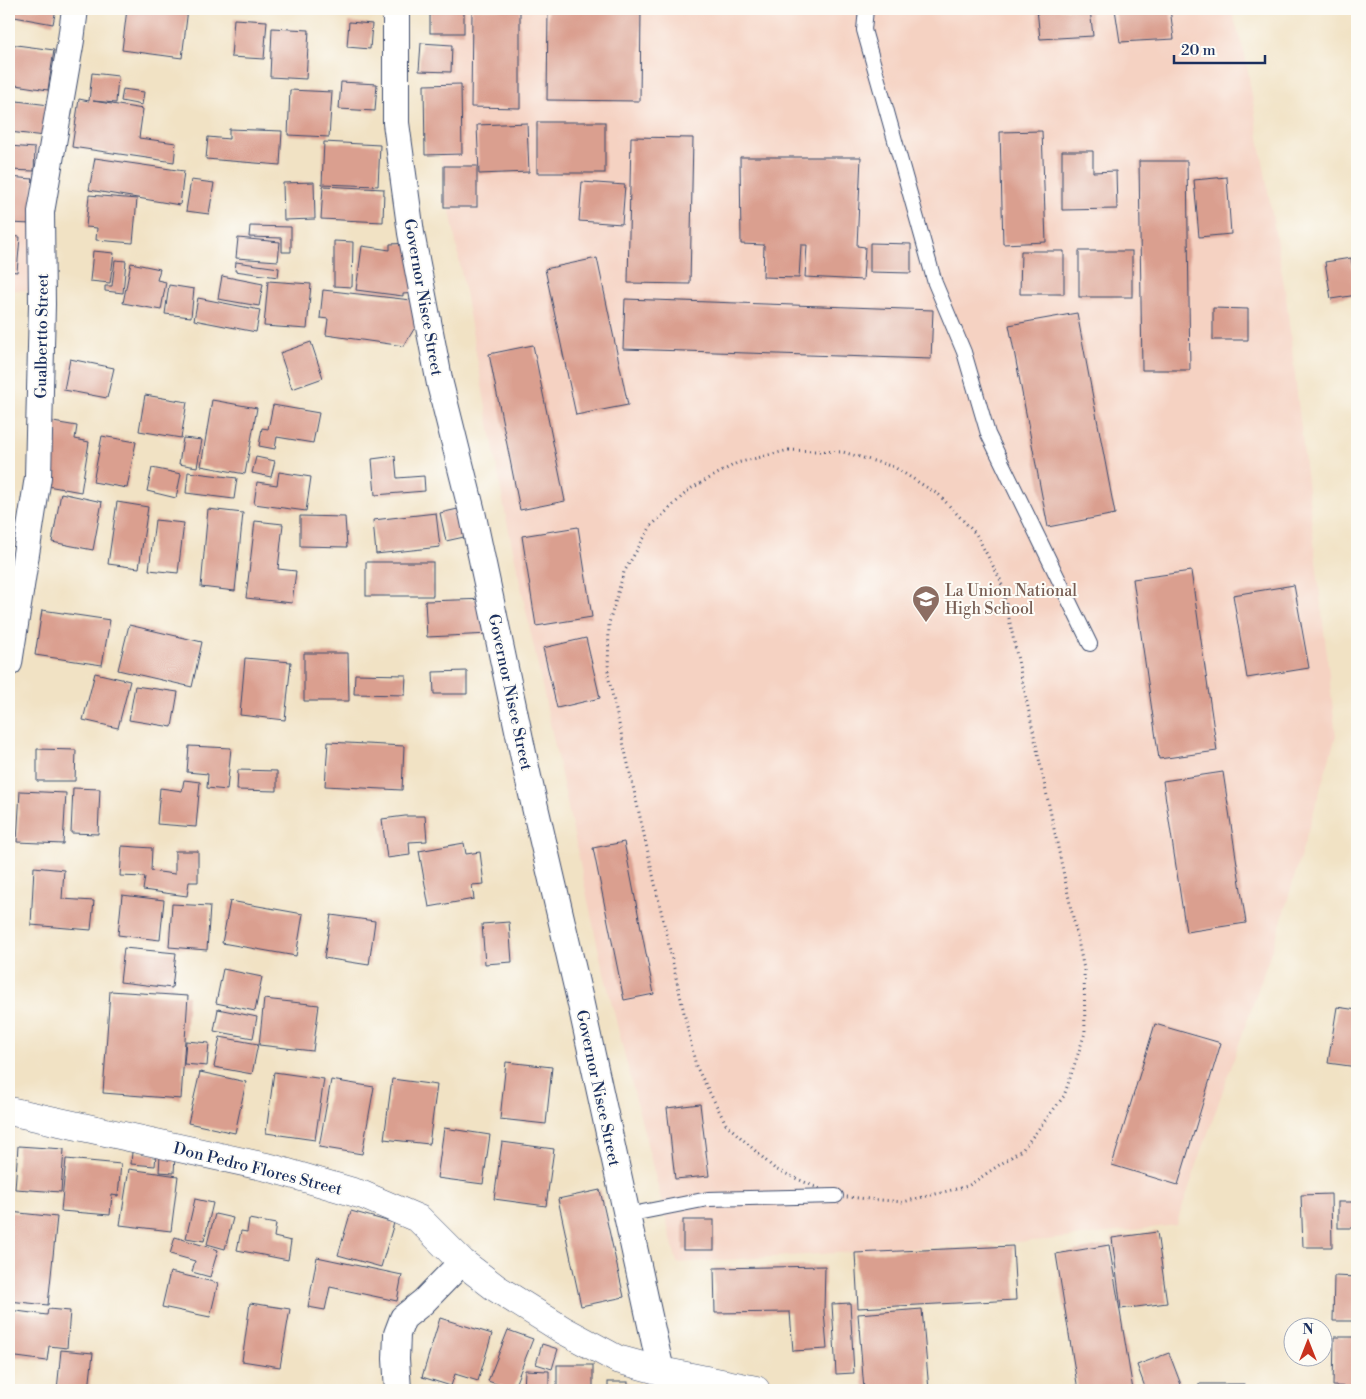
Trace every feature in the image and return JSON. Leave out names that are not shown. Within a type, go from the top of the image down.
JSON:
[{"type":"street","name":"Gualbertto Street","points":[[9,663],[38,477],[42,304],[41,212],[75,9]]},
{"type":"street","name":"Governor Nisce Street","points":[[393,9],[396,122],[411,233],[432,346],[472,512],[528,777],[580,1000],[661,1371]]},
{"type":"street","name":"Don Pedro Flores Street","points":[[9,1112],[271,1168],[363,1195],[419,1219],[462,1262],[496,1288],[563,1330],[617,1358],[661,1371],[756,1390]]},
{"type":"street","points":[[398,1390],[397,1334],[403,1318],[423,1302],[462,1262]]},
{"type":"lane","points":[[866,9],[864,30],[933,273],[964,352],[988,434],[1090,644]]},
{"type":"lane","points":[[627,1215],[708,1199],[836,1196]]},
{"type":"path","points":[[789,450],[843,452],[894,467],[939,495],[976,534],[1001,581],[1084,969],[1086,1033],[1064,1096],[1023,1149],[968,1186],[903,1202],[836,1196],[775,1169],[726,1124],[696,1066],[608,675],[609,623],[624,572],[651,526],[690,489],[729,467],[737,463],[789,450]]},
{"type":"shaded area","name":"La Union National High School","points":[[440,9],[1231,9],[1245,55],[1286,297],[1336,736],[1279,929],[1176,1225],[1048,1240],[677,1263],[600,957],[505,512],[436,133]]},
{"type":"shaded area","points":[[9,141],[50,146],[33,291],[9,290]]},
{"type":"building","points":[[9,9],[56,9],[53,24],[9,16]]},
{"type":"building","points":[[127,9],[188,9],[182,58],[122,50]]},
{"type":"building","points":[[430,9],[464,9],[464,33],[430,33]]},
{"type":"building","points":[[472,9],[520,9],[520,108],[471,107]]},
{"type":"building","points":[[548,9],[641,9],[640,101],[547,100]]},
{"type":"building","points":[[1037,9],[1090,9],[1093,36],[1040,39]]},
{"type":"building","points":[[1115,9],[1170,9],[1174,39],[1120,42]]},
{"type":"building","points":[[234,19],[267,21],[264,59],[231,57]]},
{"type":"building","points":[[349,22],[372,24],[370,49],[347,47]]},
{"type":"building","points":[[272,28],[309,30],[306,79],[270,77]]},
{"type":"building","points":[[421,43],[452,45],[451,72],[419,71]]},
{"type":"building","points":[[9,44],[54,50],[48,90],[9,84]]},
{"type":"building","points":[[92,73],[118,76],[116,103],[93,101],[143,109],[139,138],[176,143],[174,162],[72,147],[79,99],[89,101]]},
{"type":"building","points":[[341,82],[377,84],[375,111],[339,109]]},
{"type":"building","points":[[461,84],[462,154],[425,155],[424,85]]},
{"type":"building","points":[[123,89],[144,92],[142,105],[121,101]]},
{"type":"building","points":[[290,90],[332,92],[329,137],[288,135]]},
{"type":"building","points":[[9,100],[49,105],[45,136],[9,132]]},
{"type":"building","points":[[537,122],[605,122],[605,173],[537,173]]},
{"type":"building","points":[[527,123],[529,172],[479,174],[477,125]]},
{"type":"building","points":[[229,129],[282,131],[280,165],[206,159],[208,137],[229,139]]},
{"type":"building","points":[[1042,131],[1046,242],[1003,244],[1000,132]]},
{"type":"building","points":[[631,137],[693,138],[690,284],[628,283]]},
{"type":"building","points":[[324,142],[380,145],[378,186],[322,184]]},
{"type":"building","points":[[9,146],[35,148],[34,171],[9,170]]},
{"type":"building","points":[[1062,151],[1093,151],[1093,172],[1116,171],[1117,209],[1062,210]]},
{"type":"building","points":[[740,157],[861,157],[857,246],[865,247],[863,280],[805,277],[807,245],[801,245],[799,278],[763,277],[764,245],[741,244]]},
{"type":"building","points":[[95,158],[184,171],[180,205],[89,190]]},
{"type":"building","points":[[1139,161],[1187,161],[1190,370],[1142,370]]},
{"type":"building","points":[[444,166],[477,166],[477,207],[444,207]]},
{"type":"building","points":[[9,177],[33,179],[32,224],[9,223]]},
{"type":"building","points":[[1227,177],[1231,234],[1199,237],[1194,180]]},
{"type":"building","points":[[191,180],[214,183],[209,214],[186,211]]},
{"type":"building","points":[[314,182],[315,219],[284,220],[283,183]]},
{"type":"building","points":[[582,182],[625,185],[622,224],[579,221]]},
{"type":"building","points":[[323,186],[384,189],[383,222],[321,219]]},
{"type":"building","points":[[89,195],[137,199],[133,243],[96,240],[97,228],[86,227]]},
{"type":"building","points":[[250,226],[291,227],[291,252],[282,252],[282,238],[249,237]]},
{"type":"building","points":[[9,236],[20,237],[17,272],[9,271]]},
{"type":"building","points":[[238,238],[280,242],[278,261],[236,258]]},
{"type":"building","points":[[334,241],[353,242],[352,287],[334,286]]},
{"type":"building","points":[[411,243],[415,293],[403,294],[403,296],[356,290],[362,246],[390,250],[390,244]]},
{"type":"building","points":[[870,243],[911,244],[911,273],[870,272]]},
{"type":"building","points":[[93,251],[114,253],[110,283],[90,281]]},
{"type":"building","points":[[1021,251],[1064,251],[1064,294],[1020,294]]},
{"type":"building","points":[[1079,251],[1132,251],[1132,297],[1079,297]]},
{"type":"building","points":[[597,258],[628,405],[576,415],[545,269]]},
{"type":"building","points":[[1351,258],[1357,295],[1331,299],[1325,262]]},
{"type":"building","points":[[115,260],[126,261],[123,293],[105,291],[105,286],[112,286]]},
{"type":"building","points":[[236,262],[279,268],[278,277],[235,271]]},
{"type":"building","points":[[131,263],[160,269],[157,280],[166,282],[161,310],[123,303]]},
{"type":"building","points":[[222,276],[263,284],[259,306],[218,299]]},
{"type":"building","points":[[268,281],[311,284],[307,329],[264,326]]},
{"type":"building","points":[[169,285],[194,289],[191,317],[165,314]]},
{"type":"building","points":[[323,290],[420,301],[417,329],[414,329],[404,346],[326,335],[328,319],[320,318]]},
{"type":"building","points":[[198,298],[260,310],[256,332],[194,320]]},
{"type":"building","points":[[625,299],[933,310],[931,359],[623,349]]},
{"type":"building","points":[[1213,308],[1248,309],[1248,340],[1213,340]]},
{"type":"building","points":[[1077,313],[1115,514],[1048,527],[1009,325]]},
{"type":"building","points":[[311,342],[323,378],[292,389],[280,353]]},
{"type":"building","points":[[533,345],[565,501],[520,510],[489,354]]},
{"type":"building","points":[[70,359],[114,368],[107,398],[64,390]]},
{"type":"building","points":[[145,395],[187,402],[181,438],[139,431]]},
{"type":"building","points":[[212,400],[257,408],[245,474],[201,466]]},
{"type":"building","points":[[273,405],[319,413],[313,443],[277,437],[275,449],[259,446],[262,428],[268,429]]},
{"type":"building","points":[[53,422],[77,426],[75,439],[89,442],[81,492],[42,485]]},
{"type":"building","points":[[102,436],[136,442],[127,488],[93,482]]},
{"type":"building","points":[[183,438],[202,440],[197,467],[179,464]]},
{"type":"building","points":[[395,456],[397,478],[424,476],[425,491],[375,495],[372,459]]},
{"type":"building","points":[[256,457],[275,461],[271,477],[252,473]]},
{"type":"building","points":[[152,468],[181,474],[176,498],[147,491]]},
{"type":"building","points":[[188,472],[237,478],[234,499],[186,493]]},
{"type":"building","points":[[279,472],[311,477],[306,511],[254,504],[257,482],[277,485]]},
{"type":"building","points":[[61,493],[102,502],[93,550],[52,542]]},
{"type":"building","points":[[117,502],[148,507],[139,568],[108,564]]},
{"type":"building","points":[[208,509],[243,513],[235,591],[201,587]]},
{"type":"building","points":[[458,509],[464,537],[446,541],[440,513]]},
{"type":"building","points":[[436,513],[440,547],[376,554],[373,520]]},
{"type":"building","points":[[300,516],[345,517],[347,547],[300,546]]},
{"type":"building","points":[[155,520],[184,523],[178,573],[149,570]]},
{"type":"building","points":[[255,521],[283,524],[278,569],[296,571],[292,603],[246,598]]},
{"type":"building","points":[[578,527],[592,617],[536,626],[522,536]]},
{"type":"building","points":[[366,562],[433,562],[433,596],[366,596]]},
{"type":"building","points":[[1191,571],[1217,751],[1159,759],[1133,579]]},
{"type":"building","points":[[1294,585],[1309,668],[1247,678],[1233,595]]},
{"type":"building","points":[[488,599],[490,634],[427,637],[425,601]]},
{"type":"building","points":[[42,610],[110,620],[102,665],[35,655]]},
{"type":"building","points":[[129,625],[202,642],[192,687],[118,670]]},
{"type":"building","points":[[586,638],[600,698],[557,708],[543,648]]},
{"type":"building","points":[[304,653],[348,653],[349,701],[304,701]]},
{"type":"building","points":[[245,658],[291,662],[285,720],[240,715]]},
{"type":"building","points":[[467,671],[467,694],[434,694],[433,672]]},
{"type":"building","points":[[95,673],[130,681],[118,728],[83,720]]},
{"type":"building","points":[[355,674],[406,675],[405,695],[354,694]]},
{"type":"building","points":[[135,686],[178,692],[172,727],[129,720]]},
{"type":"building","points":[[328,742],[404,746],[402,790],[325,786]]},
{"type":"building","points":[[189,746],[231,748],[227,790],[207,788],[208,774],[187,772]]},
{"type":"building","points":[[37,749],[76,750],[75,781],[37,781]]},
{"type":"building","points":[[238,770],[277,771],[277,791],[237,790]]},
{"type":"building","points":[[1223,772],[1246,923],[1186,932],[1163,781]]},
{"type":"building","points":[[184,780],[200,782],[196,827],[157,824],[160,788],[182,791]]},
{"type":"building","points":[[73,788],[100,789],[98,834],[71,833]]},
{"type":"building","points":[[20,791],[66,793],[63,844],[17,842]]},
{"type":"building","points":[[425,816],[427,841],[409,842],[410,855],[387,858],[382,819]]},
{"type":"building","points":[[624,842],[654,994],[624,1000],[593,848]]},
{"type":"building","points":[[464,843],[466,854],[480,852],[484,884],[472,885],[474,899],[429,907],[419,851]]},
{"type":"building","points":[[122,846],[152,848],[151,871],[175,874],[175,851],[198,851],[198,882],[189,882],[187,896],[143,890],[145,877],[120,876]]},
{"type":"building","points":[[34,867],[64,870],[62,899],[94,901],[91,930],[31,925]]},
{"type":"building","points":[[122,895],[164,900],[160,940],[118,935]]},
{"type":"building","points":[[230,901],[303,914],[296,956],[222,943]]},
{"type":"building","points":[[172,904],[210,906],[207,950],[169,947]]},
{"type":"building","points":[[331,915],[375,921],[369,965],[324,958]]},
{"type":"building","points":[[509,922],[512,962],[485,964],[482,924]]},
{"type":"building","points":[[124,948],[176,953],[172,988],[120,982]]},
{"type":"building","points":[[223,969],[262,977],[255,1011],[216,1003]]},
{"type":"building","points":[[110,991],[188,996],[181,1099],[103,1093]]},
{"type":"building","points":[[264,999],[319,1005],[313,1051],[259,1045]]},
{"type":"building","points":[[1337,1007],[1357,1010],[1357,1067],[1328,1063]]},
{"type":"building","points":[[218,1009],[257,1017],[253,1038],[214,1031]]},
{"type":"building","points":[[1155,1024],[1221,1043],[1178,1185],[1112,1165]]},
{"type":"building","points":[[220,1037],[258,1044],[252,1074],[214,1067]]},
{"type":"building","points":[[186,1041],[209,1043],[207,1066],[184,1064]]},
{"type":"building","points":[[506,1062],[552,1067],[546,1124],[500,1119]]},
{"type":"building","points":[[200,1072],[246,1082],[235,1133],[188,1123]]},
{"type":"building","points":[[274,1072],[324,1079],[315,1140],[266,1133]]},
{"type":"building","points":[[392,1079],[437,1085],[429,1144],[384,1139]]},
{"type":"building","points":[[331,1080],[374,1087],[362,1154],[319,1147]]},
{"type":"building","points":[[700,1104],[709,1176],[675,1179],[667,1108]]},
{"type":"building","points":[[444,1128],[490,1135],[483,1184],[437,1178]]},
{"type":"building","points":[[502,1142],[554,1149],[546,1206],[494,1199]]},
{"type":"building","points":[[18,1146],[64,1149],[61,1192],[15,1189]]},
{"type":"building","points":[[132,1152],[156,1154],[155,1166],[131,1164]]},
{"type":"building","points":[[160,1155],[175,1156],[174,1173],[159,1172]]},
{"type":"building","points":[[66,1159],[121,1164],[118,1196],[112,1195],[110,1215],[61,1211]]},
{"type":"building","points":[[129,1169],[178,1176],[171,1231],[120,1225]]},
{"type":"building","points":[[600,1190],[624,1297],[581,1306],[558,1199]]},
{"type":"building","points":[[1331,1194],[1332,1247],[1303,1247],[1301,1195]]},
{"type":"building","points":[[195,1199],[213,1203],[204,1241],[186,1238]]},
{"type":"building","points":[[1338,1202],[1357,1202],[1357,1228],[1338,1228]]},
{"type":"building","points":[[351,1211],[394,1223],[381,1267],[338,1255]]},
{"type":"building","points":[[10,1212],[57,1217],[48,1305],[9,1301]]},
{"type":"building","points":[[215,1214],[233,1218],[225,1249],[207,1244]]},
{"type":"building","points":[[249,1219],[276,1224],[274,1237],[291,1241],[288,1260],[237,1250],[241,1231],[247,1232]]},
{"type":"building","points":[[683,1220],[714,1220],[714,1250],[683,1250]]},
{"type":"building","points":[[1157,1232],[1167,1303],[1121,1309],[1112,1238]]},
{"type":"building","points":[[175,1237],[218,1250],[210,1277],[192,1272],[195,1261],[170,1254]]},
{"type":"building","points":[[1109,1245],[1133,1390],[1078,1390],[1056,1254]]},
{"type":"building","points":[[1013,1246],[1016,1300],[858,1308],[855,1253]]},
{"type":"building","points":[[317,1257],[402,1275],[397,1301],[330,1287],[325,1310],[308,1307]]},
{"type":"building","points":[[825,1266],[824,1311],[827,1349],[793,1351],[790,1312],[715,1313],[714,1268]]},
{"type":"building","points":[[170,1272],[218,1283],[210,1317],[162,1307]]},
{"type":"building","points":[[1334,1276],[1357,1277],[1357,1321],[1334,1321]]},
{"type":"building","points":[[250,1303],[290,1309],[280,1367],[242,1361]]},
{"type":"building","points":[[850,1303],[854,1373],[836,1374],[832,1304]]},
{"type":"building","points":[[48,1309],[70,1311],[67,1348],[49,1346],[47,1361],[9,1356],[9,1310],[47,1315]]},
{"type":"building","points":[[922,1309],[929,1390],[864,1390],[858,1314]]},
{"type":"building","points":[[440,1318],[492,1334],[478,1381],[455,1374],[451,1386],[422,1377]]},
{"type":"building","points":[[508,1330],[533,1339],[513,1390],[488,1381]]},
{"type":"building","points":[[1334,1337],[1357,1337],[1357,1387],[1333,1386]]},
{"type":"building","points":[[542,1344],[558,1349],[552,1369],[536,1364]]},
{"type":"building","points":[[61,1350],[93,1353],[89,1390],[57,1390]]},
{"type":"building","points":[[1169,1353],[1183,1390],[1146,1390],[1137,1365]]},
{"type":"building","points":[[557,1365],[593,1365],[593,1390],[557,1390]]},
{"type":"building","points":[[525,1370],[549,1371],[549,1390],[524,1390]]},
{"type":"building","points":[[608,1382],[628,1382],[628,1390],[608,1390]]},
{"type":"building","points":[[1199,1384],[1244,1384],[1244,1390],[1199,1390]]},
{"type":"place","name":"La Union National High School","points":[[926,623]]}]
